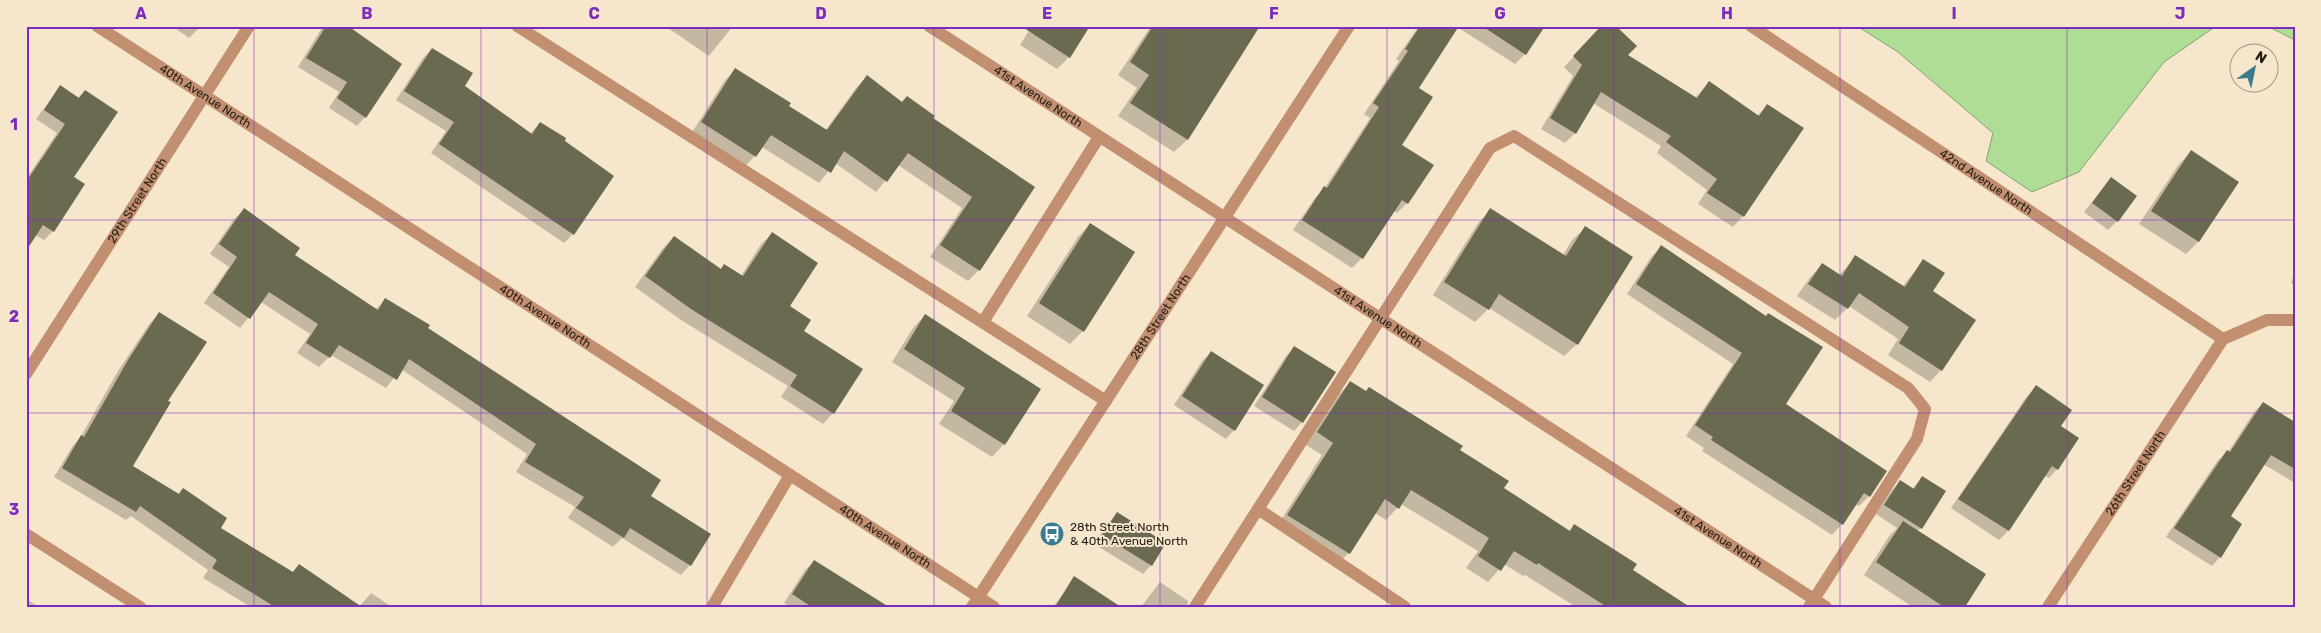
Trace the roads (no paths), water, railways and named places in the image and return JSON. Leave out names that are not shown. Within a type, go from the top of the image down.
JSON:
[{"type":"street","name":"40th Avenue North","points":[[97,26],[790,474],[975,602],[994,607]]},
{"type":"street","name":"29th Street North","points":[[26,374],[249,26]]},
{"type":"street","points":[[517,26],[1106,401]]},
{"type":"street","name":"41st Avenue North","points":[[929,26],[1381,319],[1811,603],[1826,607]]},
{"type":"street","name":"28th Street North","points":[[975,602],[1349,26]]},
{"type":"street","name":"42nd Avenue North","points":[[1751,26],[2223,339]]},
{"type":"street","points":[[1195,607],[1490,148],[1514,136],[1908,388],[1925,409],[1917,439],[1811,603]]},
{"type":"street","points":[[983,322],[1099,137]]},
{"type":"street","points":[[2223,339],[2267,320],[2295,320]]},
{"type":"street","name":"26th Street North","points":[[2048,607],[2223,339]]},
{"type":"street","points":[[712,607],[790,474]]},
{"type":"street","points":[[1258,509],[1405,607]]},
{"type":"street","points":[[26,534],[140,607]]},
{"type":"place","name":"28th Street North & 40th Avenue North","points":[[1052,534]]}]
